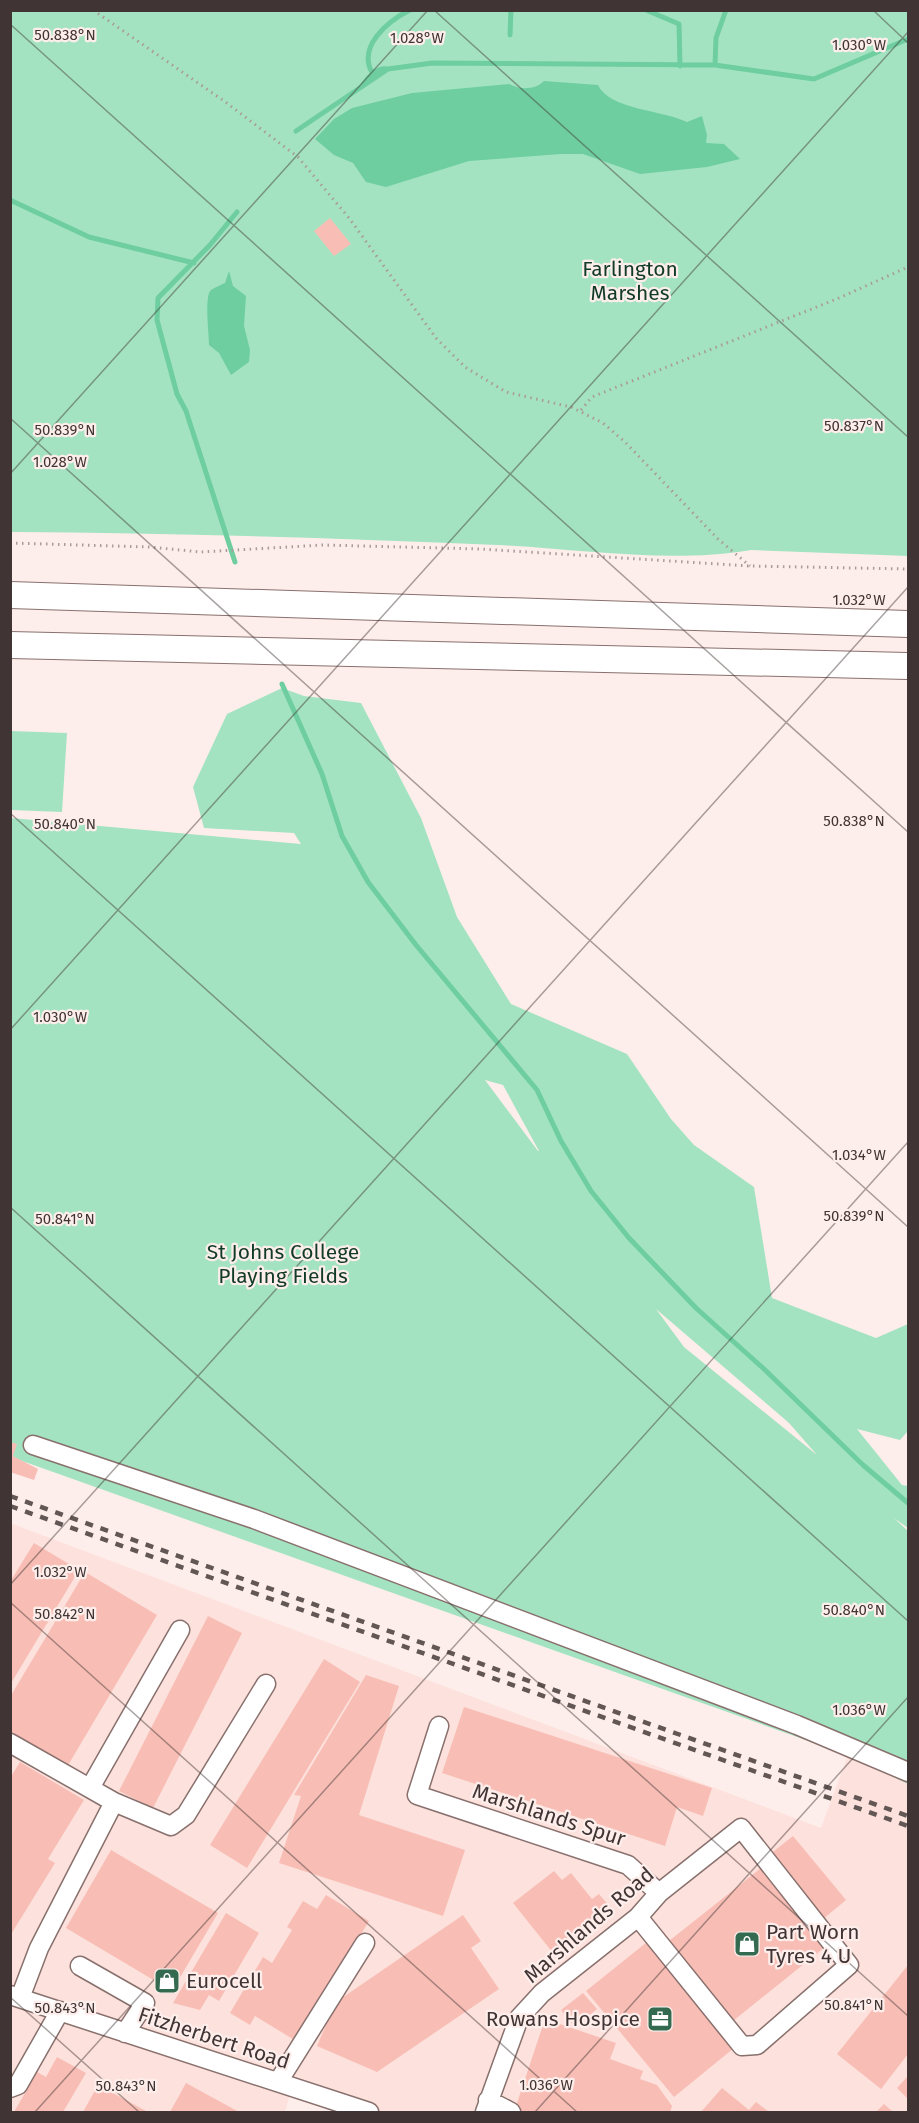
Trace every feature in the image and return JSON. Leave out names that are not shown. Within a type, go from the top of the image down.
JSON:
[{"type":"highway","points":[[10,595],[909,624]]},
{"type":"highway","points":[[10,645],[909,666]]},
{"type":"street","points":[[33,1445],[254,1519],[797,1725],[909,1772]]},
{"type":"street","points":[[90,1788],[180,1630]]},
{"type":"street","points":[[10,1743],[114,1802],[171,1826],[186,1815],[266,1684]]},
{"type":"street","name":"Marshlands Spur","points":[[439,1726],[417,1795],[618,1861],[638,1872],[659,1893]]},
{"type":"street","points":[[15,1996],[114,1802]]},
{"type":"street","name":"Marshlands Road","points":[[486,2106],[519,2018],[542,1993],[638,1917],[659,1893],[741,1828],[849,1965],[757,2045],[742,2046],[638,1917]]},
{"type":"street","points":[[278,2082],[365,1943]]},
{"type":"street","points":[[80,1966],[145,2003],[125,2033]]},
{"type":"street","name":"Fitzherbert Road","points":[[15,1996],[369,2112]]},
{"type":"street","points":[[10,2088],[18,2085],[60,2011]]},
{"type":"street","points":[[486,2106],[511,2112]]},
{"type":"path","points":[[93,10],[224,101],[298,158],[343,210],[436,338],[465,367],[506,392],[581,410],[603,423],[625,442],[718,539],[750,566]]},
{"type":"path","points":[[581,410],[592,397],[839,298],[909,267]]},
{"type":"path","points":[[10,543],[217,551],[323,544],[457,549],[750,566],[909,569]]},
{"type":"shaded area","points":[[544,81],[598,85],[604,93],[625,105],[687,122],[702,116],[707,135],[706,143],[724,144],[740,159],[707,167],[640,174],[583,154],[469,161],[386,187],[366,182],[353,163],[334,155],[315,139],[334,119],[352,108],[412,93],[509,84],[527,88]]},
{"type":"shaded area","points":[[229,271],[233,286],[246,296],[244,326],[250,350],[249,362],[231,375],[219,353],[209,345],[207,316],[209,294],[211,290],[225,283]]},
{"type":"shaded area","points":[[10,1523],[821,1828],[848,1755],[908,1784],[908,2112],[340,2112],[290,2095],[285,2112],[11,2112]]},
{"type":"green space","name":"Farlington Marshes","points":[[11,11],[908,11],[908,556],[751,550],[720,554],[656,556],[497,545],[376,540],[11,532]]},
{"type":"green space","name":"St Johns College Playing Fields","points":[[282,688],[304,696],[361,703],[421,818],[457,917],[511,1004],[627,1054],[671,1119],[694,1145],[754,1187],[772,1298],[876,1338],[908,1324],[908,1431],[900,1440],[857,1429],[902,1485],[908,1486],[908,1528],[894,1518],[908,1531],[908,1784],[848,1755],[11,1457],[11,818],[301,844],[294,833],[204,828],[193,787],[227,714]],"holes":[[[485,1080],[503,1085],[539,1151],[538,1151]],[[656,1309],[789,1423],[817,1455],[684,1347]]]},
{"type":"green space","points":[[11,731],[67,733],[62,812],[11,810]]},
{"type":"building","points":[[330,218],[351,244],[334,256],[314,231]]},
{"type":"building","points":[[10,1442],[17,1444],[13,1456],[38,1469],[34,1480],[10,1472]]},
{"type":"building","points":[[34,1543],[79,1570],[10,1685],[10,1582]]},
{"type":"building","points":[[85,1572],[157,1615],[67,1767],[10,1733],[10,1697]]},
{"type":"building","points":[[208,1616],[242,1633],[153,1808],[119,1791]]},
{"type":"building","points":[[324,1659],[360,1682],[247,1868],[210,1845]]},
{"type":"building","points":[[366,1675],[399,1686],[359,1815],[465,1850],[443,1916],[279,1863],[301,1796],[294,1795]]},
{"type":"building","points":[[464,1707],[712,1788],[703,1816],[677,1807],[665,1846],[442,1773]]},
{"type":"building","points":[[20,1762],[84,1800],[48,1859],[55,1863],[10,1936],[10,1778]]},
{"type":"building","points":[[793,1836],[846,1900],[822,1920],[769,1855]]},
{"type":"building","points":[[111,1850],[218,1913],[172,1991],[66,1928]]},
{"type":"building","name":"Part Worn Tyres 4 U","points":[[761,1868],[825,1947],[733,2021],[669,1941]]},
{"type":"building","points":[[554,1871],[562,1880],[571,1873],[592,1899],[599,1894],[611,1908],[553,1953],[513,1903]]},
{"type":"building","points":[[326,1895],[369,1921],[296,2041],[255,2016],[250,2025],[230,2013],[263,1957],[272,1963],[292,1930],[287,1927],[303,1901],[317,1909]]},
{"type":"building","points":[[226,1913],[259,1933],[219,2001],[209,1995],[200,2010],[173,2003]]},
{"type":"building","points":[[463,1915],[481,1941],[471,1948],[499,1989],[377,2072],[317,2046],[336,2002]]},
{"type":"building","name":"Rowans Hospice","points":[[647,1942],[734,2048],[674,2097],[586,1991]]},
{"type":"building","points":[[908,1965],[908,2054],[881,2089],[837,2054]]},
{"type":"building","points":[[583,1993],[597,2009],[575,2027],[561,2010]]},
{"type":"building","points":[[545,2019],[616,2043],[610,2059],[643,2071],[640,2079],[657,2085],[672,2106],[670,2112],[524,2112],[515,2109]]},
{"type":"building","points":[[57,2057],[86,2073],[63,2112],[14,2112],[37,2072],[46,2077]]},
{"type":"building","points":[[908,2076],[908,2099],[897,2088]]},
{"type":"building","points":[[186,2083],[239,2112],[170,2112]]},
{"type":"building","points":[[98,2085],[148,2112],[83,2112]]},
{"type":"building","points":[[722,2088],[749,2110],[756,2102],[769,2112],[701,2112]]},
{"type":"building","points":[[884,2104],[893,2112],[876,2112]]},
{"type":"waterway","points":[[373,74],[369,64],[371,45],[384,28],[410,10]]},
{"type":"waterway","points":[[510,35],[511,10]]},
{"type":"waterway","points":[[646,10],[679,24],[680,66]]},
{"type":"waterway","points":[[715,65],[716,38],[726,10]]},
{"type":"waterway","points":[[296,131],[388,69],[432,63],[715,65],[814,79],[908,39]]},
{"type":"waterway","points":[[363,85],[377,71],[388,69]]},
{"type":"waterway","points":[[10,200],[89,237],[194,263]]},
{"type":"waterway","points":[[235,562],[186,411],[177,394],[157,320],[158,298],[210,245],[237,212]]},
{"type":"waterway","points":[[282,684],[322,774],[342,836],[368,882],[416,945],[537,1090],[561,1141],[591,1191],[629,1238],[696,1308],[764,1369],[863,1465],[908,1503]]},
{"type":"railway","points":[[10,1496],[908,1816]]},
{"type":"railway","points":[[10,1506],[908,1826]]},
{"type":"place","name":"Part Worn Tyres 4 U","points":[[747,1944]]},
{"type":"place","name":"Eurocell","points":[[167,1981]]},
{"type":"place","name":"Rowans Hospice","points":[[660,2019]]}]
